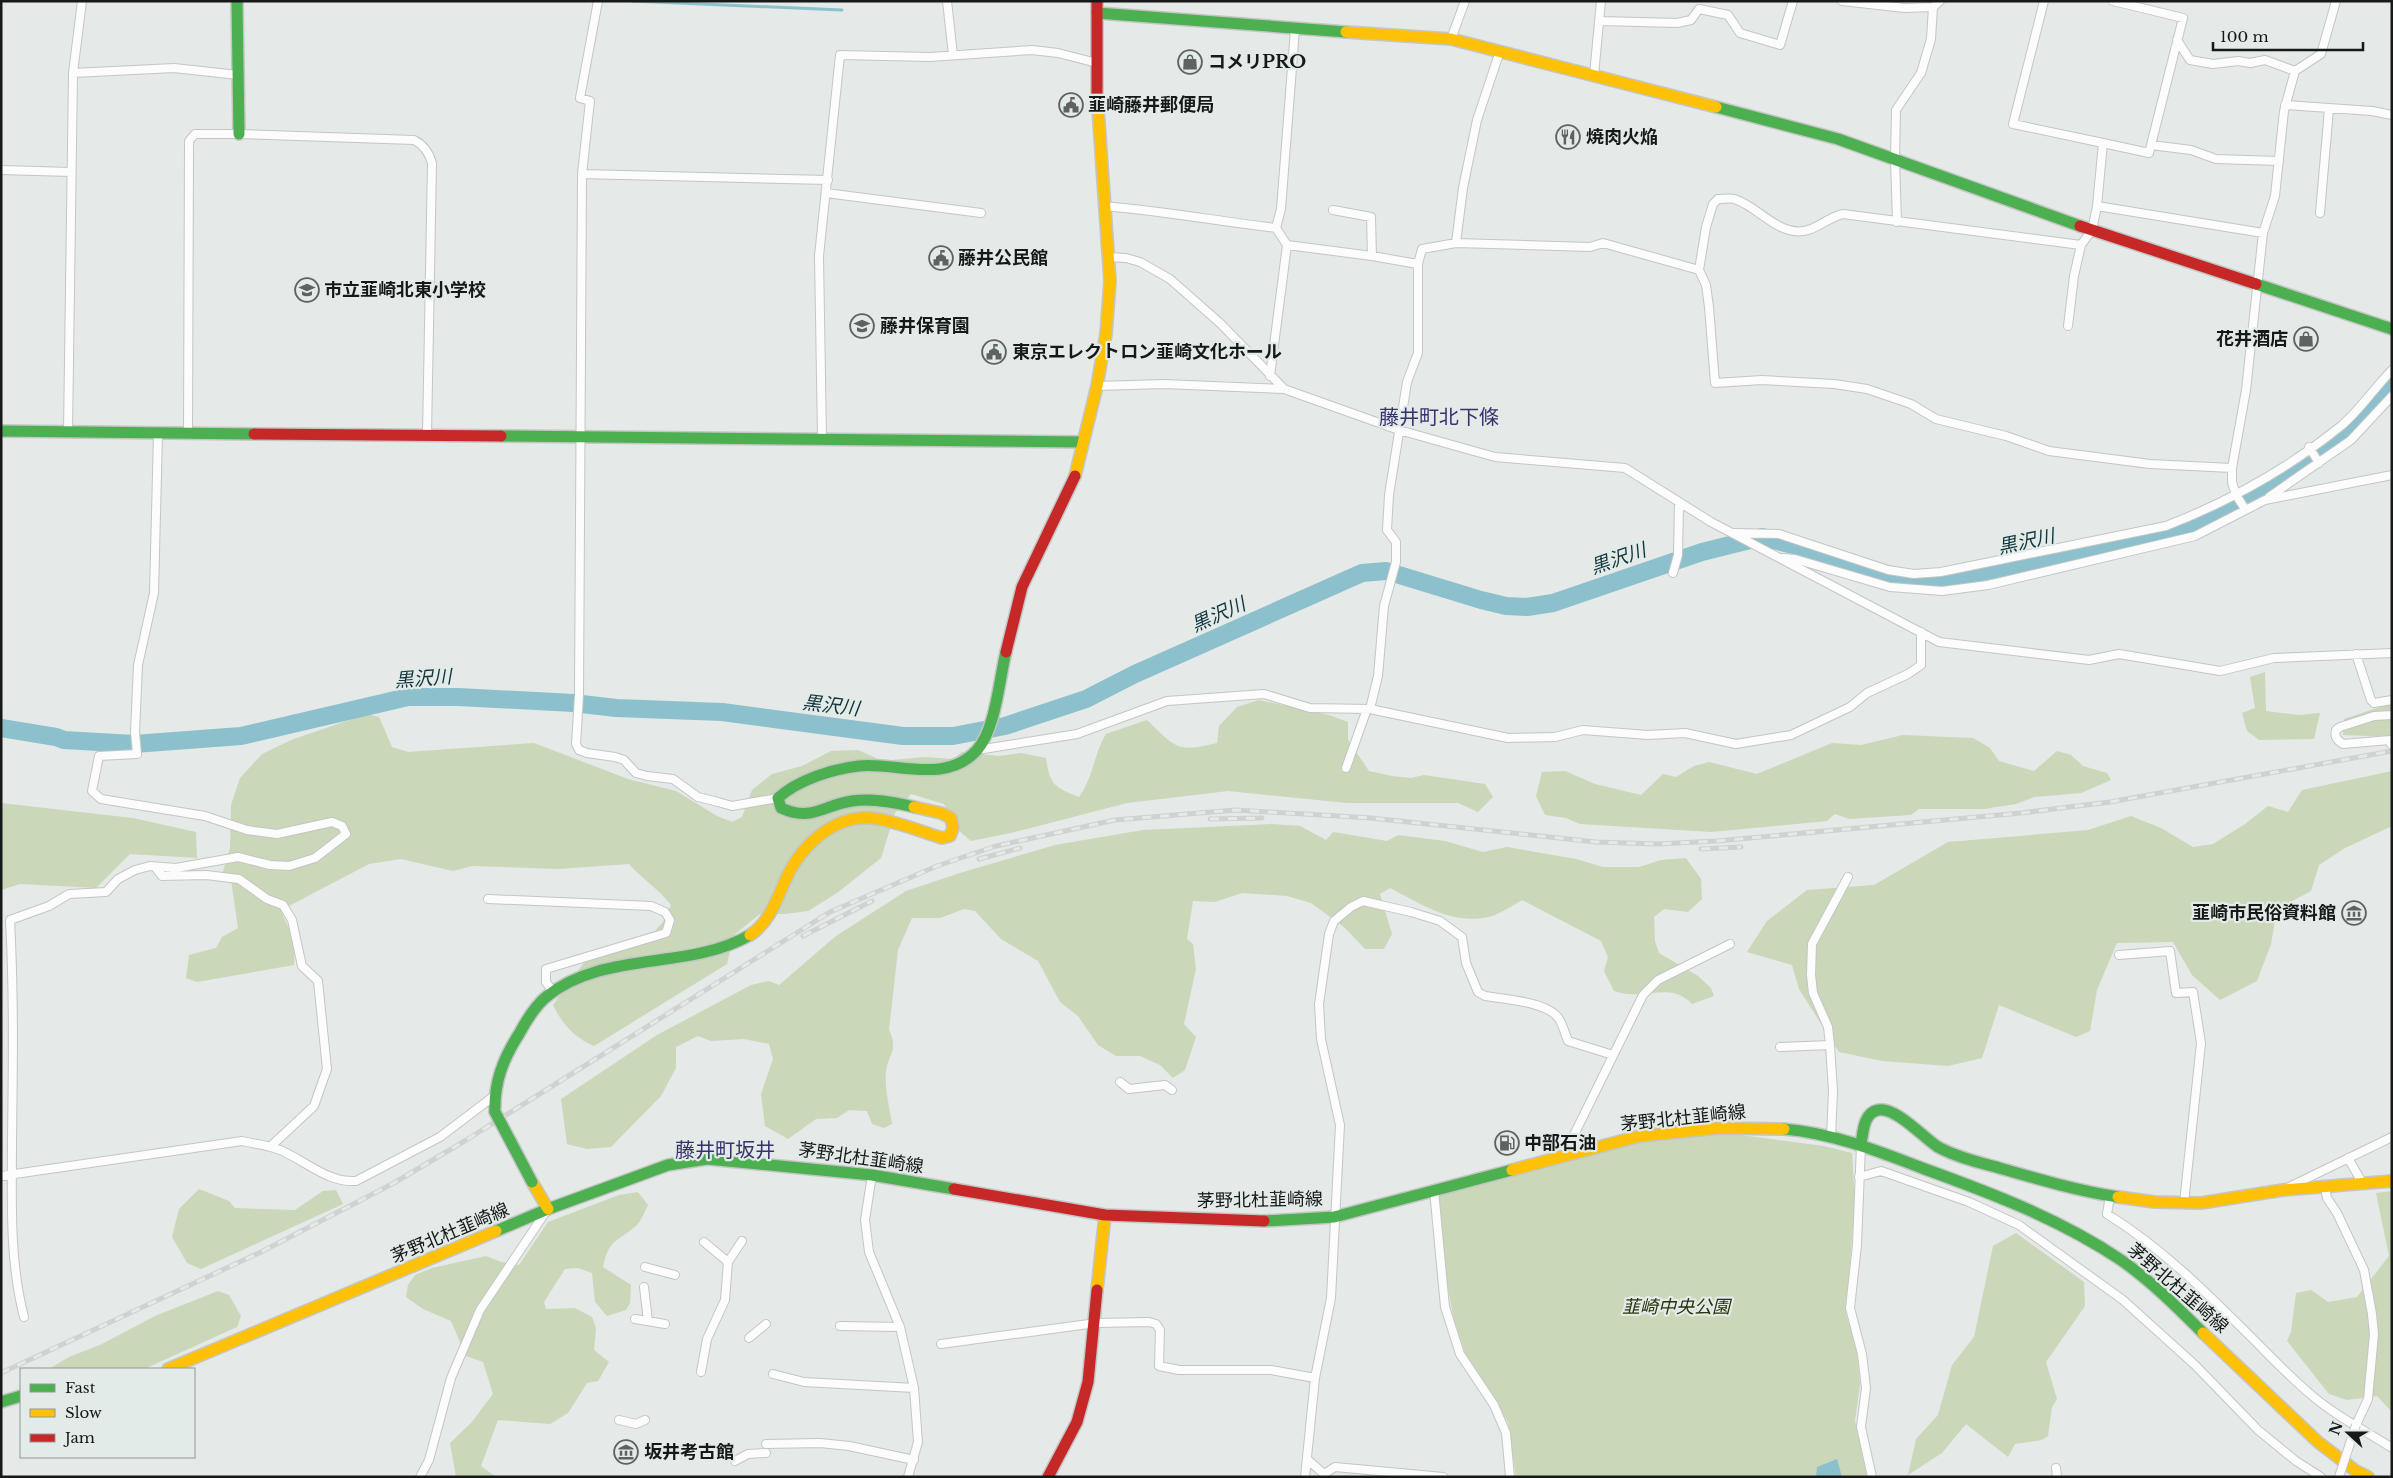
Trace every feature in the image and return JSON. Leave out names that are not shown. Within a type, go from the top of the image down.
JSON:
[{"type":"street","points":[[68,432],[73,72],[82,1]]},
{"type":"street","points":[[236,1],[239,134]]},
{"type":"street","points":[[598,1],[580,98],[590,101],[582,174],[579,700],[576,744],[579,750],[624,760],[636,773],[672,778],[698,797],[732,806],[778,798],[788,790],[821,775],[860,766],[918,771],[944,767],[961,762],[977,750],[983,738],[990,722],[1022,587],[1075,476],[1097,386],[1106,334],[1110,281],[1097,109],[1097,1]]},
{"type":"street","points":[[948,1],[953,54]]},
{"type":"street","points":[[1451,39],[1465,1]]},
{"type":"street","points":[[1594,75],[1601,1]]},
{"type":"street","points":[[1600,21],[1677,23],[1691,20],[1699,8],[1728,15],[1740,33],[1780,45],[1793,1]]},
{"type":"street","points":[[1842,1],[1905,8],[1933,7],[1940,1]]},
{"type":"street","points":[[2044,1],[2013,124],[2149,154],[2183,18],[2113,1]]},
{"type":"street","points":[[2244,508],[2232,482],[2232,468],[2246,390],[2263,233],[2274,196],[2285,104],[2294,71],[2321,54],[2336,1]]},
{"type":"street","points":[[1897,222],[1896,110],[1921,74],[1931,39],[1933,7]]},
{"type":"street","points":[[1097,14],[1194,19],[1295,29],[1451,39],[1838,139],[2092,230],[2392,328]]},
{"type":"street","points":[[1270,376],[1287,245],[1276,228],[1281,209],[1295,29]]},
{"type":"street","points":[[2177,40],[2190,60],[2213,64],[2250,63],[2265,60],[2294,71]]},
{"type":"street","points":[[822,438],[818,275],[840,55],[930,57],[1032,50],[1058,53],[1097,63]]},
{"type":"street","points":[[1456,243],[1463,188],[1477,120],[1500,51]]},
{"type":"street","points":[[73,72],[174,68],[238,75]]},
{"type":"street","points":[[2285,104],[2372,111],[2392,115]]},
{"type":"street","points":[[2320,213],[2329,109]]},
{"type":"street","points":[[188,433],[190,141],[195,134],[239,134],[414,140],[421,143],[430,156],[432,163],[427,435]]},
{"type":"street","points":[[2068,326],[2074,276],[2081,245],[2092,230],[2097,206],[2103,143]]},
{"type":"street","points":[[2151,145],[2191,150],[2216,159],[2279,161]]},
{"type":"street","points":[[1,170],[72,172]]},
{"type":"street","points":[[582,174],[828,180]]},
{"type":"street","points":[[826,193],[981,213]]},
{"type":"street","points":[[2081,245],[1972,229],[1897,222],[1843,214],[1805,231],[1792,231],[1778,225],[1735,198],[1718,199],[1713,204],[1706,227],[1699,270],[1706,285],[1715,383],[1762,380],[1834,384],[1867,389],[1911,404],[1936,419],[2006,436],[2049,451],[2150,464],[2232,468]]},
{"type":"street","points":[[1104,206],[1174,213],[1276,228]]},
{"type":"street","points":[[2097,206],[2263,233]]},
{"type":"street","points":[[1332,210],[1371,217],[1372,256]]},
{"type":"street","points":[[1346,768],[1369,709],[1378,676],[1384,606],[1396,562],[1396,542],[1387,530],[1389,495],[1407,382],[1418,354],[1418,264],[1422,249],[1456,243],[1590,247],[1603,243],[1699,270]]},
{"type":"street","points":[[1287,245],[1418,264]]},
{"type":"street","points":[[1108,257],[1140,262],[1170,279],[1221,324],[1284,389]]},
{"type":"street","points":[[1734,534],[1779,534],[1888,570],[1914,574],[1942,572],[2166,526],[2237,496],[2309,448],[2342,425],[2392,370]]},
{"type":"street","points":[[1097,386],[1164,384],[1284,389],[1399,430],[1495,457],[1625,468],[1679,503],[1734,534],[1939,642],[2089,660],[2119,654],[2220,671],[2274,658],[2392,653]]},
{"type":"street","points":[[2265,500],[2351,440],[2380,406],[2392,396]]},
{"type":"street","points":[[2369,397],[2380,406]]},
{"type":"street","points":[[1,431],[1083,442]]},
{"type":"street","points":[[24,1317],[14,1257],[11,1218],[13,986],[10,920],[49,906],[69,894],[106,892],[118,879],[135,870],[150,866],[156,868],[176,868],[238,857],[270,865],[289,866],[315,858],[346,834],[342,826],[332,822],[277,834],[247,830],[205,816],[101,798],[95,795],[92,790],[99,756],[129,756],[137,754],[135,736],[138,665],[154,593],[158,434]]},
{"type":"street","points":[[2309,448],[2319,462]]},
{"type":"street","points":[[1779,558],[1795,560],[1890,587],[1942,591],[1988,585],[2121,550],[2195,536],[2244,508],[2265,500],[2392,475]]},
{"type":"street","points":[[1675,570],[1678,555],[1679,503]]},
{"type":"street","points":[[2118,537],[2121,550]]},
{"type":"street","points":[[977,750],[1077,734],[1167,701],[1264,694],[1310,708],[1369,709],[1508,738],[1555,737],[1583,730],[1648,735],[1685,733],[1736,744],[1776,739],[1791,735],[1850,707],[1867,693],[1908,674],[1921,665],[1921,632]]},
{"type":"street","points":[[2356,654],[2371,700],[2374,703],[2392,700]]},
{"type":"street","points":[[2391,744],[2390,740],[2343,744],[2337,740],[2335,734],[2336,730],[2340,727],[2374,716],[2392,714]]},
{"type":"street","points":[[420,1477],[429,1460],[451,1378],[480,1310],[548,1209],[495,1112],[495,1082],[512,1044],[535,1009],[553,992],[580,979],[620,968],[706,954],[730,946],[756,932],[767,918],[792,865],[812,842],[833,827],[850,820],[873,819],[942,838],[950,836],[953,828],[950,818],[941,813],[886,802],[848,801],[812,815],[797,815],[781,808],[778,798]]},
{"type":"street","points":[[156,868],[162,876],[206,875],[239,879],[267,899],[283,905],[292,920],[302,966],[318,981],[327,1069],[314,1106],[270,1147]]},
{"type":"street","points":[[1831,1138],[1833,1091],[1830,1045],[1828,1027],[1813,993],[1811,975],[1812,944],[1848,878]]},
{"type":"street","points":[[488,899],[651,906],[665,912],[670,920],[666,933],[546,969],[546,982],[553,992]]},
{"type":"street","points":[[1305,1477],[1315,1378],[1331,1298],[1340,1125],[1321,1039],[1319,1004],[1330,934],[1334,921],[1350,907],[1363,901],[1412,912],[1440,921],[1462,937],[1466,963],[1478,992],[1485,996],[1543,1007],[1553,1012],[1559,1019],[1568,1041],[1613,1055]]},
{"type":"street","points":[[1570,1153],[1568,1147],[1644,995],[1658,980],[1730,944]]},
{"type":"street","points":[[2119,955],[2170,952],[2176,993],[2193,992],[2201,1043],[2184,1203]]},
{"type":"street","points":[[1780,1046],[1830,1045]]},
{"type":"street","points":[[1120,1082],[1129,1090],[1165,1086],[1172,1090]]},
{"type":"street","points":[[1,1176],[242,1141],[280,1150],[332,1178],[345,1182],[356,1182],[440,1137],[494,1096]]},
{"type":"street","points":[[1872,1477],[1862,1426],[1866,1388],[1862,1354],[1850,1308],[1859,1218],[1862,1132],[1873,1112],[1881,1109],[1892,1111],[1925,1138],[1958,1156],[2110,1196],[2184,1203],[2214,1202],[2282,1190],[2325,1188],[2392,1181]]},
{"type":"street","name":"茅野北杜韮崎線","points":[[170,1368],[548,1209],[668,1165],[688,1160],[747,1162],[872,1175],[1105,1215],[1257,1221],[1334,1217],[1640,1136],[1718,1128],[1783,1129],[1861,1145],[1998,1196],[2050,1219],[2121,1260],[2180,1310],[2318,1442],[2356,1471],[2368,1477]]},
{"type":"street","points":[[2282,1190],[2392,1137]]},
{"type":"street","points":[[2348,1158],[2363,1184]]},
{"type":"street","points":[[1859,1176],[1881,1172],[1969,1202],[2019,1224],[2123,1300],[2195,1365],[2258,1430],[2296,1461],[2321,1477]]},
{"type":"street","points":[[872,1175],[865,1220],[870,1252],[900,1327],[914,1388],[918,1442],[908,1477]]},
{"type":"street","points":[[2325,1188],[2327,1198],[2337,1213],[2364,1270],[2374,1334],[2368,1399],[2356,1425],[2339,1477]]},
{"type":"street","points":[[1434,1190],[1446,1307],[1460,1354],[1494,1405],[1506,1433],[1510,1477]]},
{"type":"street","points":[[2110,1196],[2107,1214],[2161,1252],[2208,1294],[2309,1394],[2392,1448]]},
{"type":"street","points":[[1048,1477],[1077,1422],[1088,1382],[1096,1323],[1105,1215]]},
{"type":"street","points":[[701,1372],[707,1339],[725,1300],[728,1262],[742,1241]]},
{"type":"street","points":[[704,1242],[728,1262]]},
{"type":"street","points":[[645,1267],[675,1275]]},
{"type":"street","points":[[644,1287],[648,1321]]},
{"type":"street","points":[[635,1319],[665,1324]]},
{"type":"street","points":[[941,1344],[1096,1323],[1156,1324],[1160,1330],[1159,1366],[1179,1370],[1271,1370],[1315,1378]]},
{"type":"street","points":[[750,1338],[766,1324]]},
{"type":"street","points":[[840,1326],[900,1327]]},
{"type":"street","points":[[773,1374],[804,1382],[914,1388]]},
{"type":"street","points":[[1,1402],[20,1396]]},
{"type":"street","points":[[619,1420],[636,1424],[645,1420]]},
{"type":"street","points":[[766,1444],[820,1443],[849,1446],[914,1460]]},
{"type":"street","points":[[735,1461],[748,1454],[766,1453]]},
{"type":"street","points":[[1308,1460],[1326,1475],[1335,1467],[1443,1477]]},
{"type":"green space","points":[[2265,672],[2266,711],[2299,715],[2320,713],[2314,739],[2259,740],[2247,731],[2242,713],[2255,708],[2250,677]]},
{"type":"green space","points":[[1259,700],[1329,715],[1348,722],[1348,740],[1369,771],[1392,776],[1411,778],[1424,775],[1485,784],[1493,797],[1478,812],[1458,803],[1347,803],[1228,791],[1127,803],[1015,832],[971,841],[957,829],[944,804],[911,794],[895,813],[881,858],[837,893],[808,911],[785,914],[760,914],[734,935],[727,964],[594,1046],[570,1030],[553,1005],[591,953],[655,931],[663,922],[671,905],[629,864],[558,869],[472,866],[453,871],[401,859],[369,864],[287,907],[283,916],[295,941],[294,965],[197,982],[186,978],[189,955],[216,948],[222,937],[238,928],[231,880],[222,875],[230,848],[231,805],[240,778],[262,754],[291,740],[367,714],[379,717],[392,747],[408,752],[534,743],[628,779],[676,791],[717,816],[732,822],[742,817],[752,790],[772,774],[802,766],[831,751],[858,750],[878,759],[892,760],[925,757],[953,759],[962,752],[999,756],[1021,753],[1046,758],[1049,774],[1055,784],[1079,797],[1088,781],[1098,750],[1106,734],[1147,720],[1178,746],[1193,748],[1204,746],[1217,743],[1219,726],[1237,707]]},
{"type":"green space","points":[[2392,703],[2392,737],[2343,735],[2344,719]]},
{"type":"green space","points":[[1903,735],[1973,738],[1990,748],[1999,761],[2034,771],[2057,751],[2071,755],[2083,766],[2107,773],[2111,780],[2081,793],[2035,797],[2016,804],[1984,809],[1919,809],[1911,815],[1849,819],[1835,814],[1827,821],[1711,832],[1580,824],[1566,818],[1545,815],[1536,796],[1542,772],[1565,771],[1595,784],[1641,795],[1663,774],[1676,777],[1694,766],[1709,762],[1757,774],[1832,743],[1861,745]]},
{"type":"green space","points":[[2392,771],[2392,826],[2345,848],[2319,865],[2311,891],[2277,909],[2271,944],[2257,981],[2220,1000],[2192,975],[2173,942],[2117,943],[2097,990],[2090,1031],[2076,1037],[1999,1005],[1982,1058],[1948,1066],[1882,1061],[1839,1052],[1799,989],[1792,965],[1747,952],[1767,921],[1807,890],[1874,885],[1948,842],[2088,830],[2131,816],[2161,828],[2193,847],[2213,844],[2245,824],[2268,806],[2288,812],[2302,790]]},
{"type":"green space","points":[[1,803],[133,818],[196,832],[197,858],[130,854],[96,888],[20,884],[1,890]]},
{"type":"green space","points":[[1272,824],[1300,826],[1326,840],[1333,832],[1387,841],[1398,835],[1445,841],[1483,852],[1507,847],[1576,859],[1603,867],[1639,867],[1661,860],[1686,858],[1701,879],[1702,899],[1688,912],[1664,909],[1654,917],[1655,941],[1659,953],[1698,976],[1711,988],[1714,996],[1692,1004],[1678,994],[1662,992],[1629,994],[1614,991],[1604,971],[1608,957],[1601,941],[1522,900],[1495,915],[1467,919],[1441,913],[1390,888],[1380,894],[1392,934],[1384,949],[1365,949],[1344,927],[1311,903],[1287,896],[1242,893],[1215,902],[1193,901],[1187,939],[1193,944],[1196,969],[1184,1024],[1196,1037],[1185,1070],[1173,1078],[1160,1065],[1140,1056],[1116,1056],[1098,1045],[1078,1016],[1060,1002],[1038,961],[1001,939],[975,911],[964,909],[940,918],[912,918],[898,950],[889,1030],[893,1048],[887,1066],[886,1078],[886,1091],[892,1124],[884,1128],[872,1124],[867,1111],[849,1110],[837,1118],[816,1119],[788,1139],[765,1126],[761,1094],[773,1059],[769,1044],[744,1039],[711,1041],[698,1036],[676,1047],[676,1068],[661,1096],[611,1147],[587,1149],[567,1144],[561,1099],[657,1035],[751,985],[769,981],[779,985],[836,936],[906,891],[1055,845],[1143,830]]},
{"type":"green space","name":"韮崎中央公園","points":[[1718,1132],[1824,1146],[1852,1153],[1855,1200],[1846,1314],[1857,1349],[1860,1385],[1855,1421],[1867,1477],[1516,1477],[1508,1422],[1465,1353],[1453,1316],[1445,1271],[1439,1193],[1635,1140]]},
{"type":"green space","points":[[199,1189],[229,1201],[235,1208],[295,1210],[323,1191],[336,1190],[343,1204],[201,1269],[187,1263],[172,1237],[179,1209]]},
{"type":"green space","points":[[2392,1191],[2392,1434],[2390,1433],[2391,1411],[2377,1396],[2347,1400],[2329,1394],[2287,1341],[2291,1332],[2296,1293],[2311,1290],[2328,1302],[2357,1297],[2389,1256],[2376,1193]]},
{"type":"green space","points":[[638,1192],[648,1205],[636,1226],[611,1246],[603,1267],[631,1285],[630,1303],[626,1310],[607,1316],[595,1302],[592,1273],[578,1268],[565,1269],[544,1302],[546,1309],[575,1308],[592,1317],[596,1328],[594,1350],[609,1362],[598,1381],[587,1383],[568,1413],[550,1424],[498,1420],[481,1466],[496,1477],[456,1477],[450,1443],[471,1423],[493,1394],[483,1362],[466,1356],[451,1321],[423,1309],[406,1297],[408,1285],[415,1275],[432,1268],[486,1256],[501,1262],[519,1265],[548,1222],[619,1195]]},
{"type":"green space","points":[[2016,1233],[2084,1282],[2085,1306],[2046,1362],[2057,1399],[2052,1407],[2048,1436],[2042,1440],[2015,1444],[2008,1457],[1966,1424],[1942,1453],[1908,1475],[1916,1439],[1938,1415],[1952,1365],[1974,1337],[1993,1246]]},
{"type":"green space","points":[[218,1291],[229,1295],[241,1316],[237,1327],[146,1368],[51,1368],[69,1357],[102,1344],[155,1316]]},
{"type":"water","points":[[1837,1459],[1842,1477],[1816,1477],[1817,1467]]},
{"type":"waterway","points":[[632,1],[842,10]]},
{"type":"waterway","name":"黒沢川","points":[[1,728],[64,740],[134,744],[241,736],[408,697],[458,697],[573,703],[616,708],[722,712],[903,736],[953,736],[1005,726],[1086,699],[1135,674],[1362,573],[1386,571],[1481,600],[1506,606],[1527,607],[1553,603],[1702,552],[1762,537],[1801,547],[1913,582],[1941,581],[2193,526],[2256,492],[2316,454],[2353,425],[2392,382]]},
{"type":"railway","points":[[1,1373],[261,1252],[394,1183],[463,1142],[830,912],[937,866],[996,846],[1115,820],[1236,810],[1371,818],[1596,842],[1657,844],[1717,841],[2021,813],[2110,802],[2392,751]]},
{"type":"railway","points":[[1210,819],[1262,818]]},
{"type":"railway","points":[[1701,849],[1741,847]]},
{"type":"railway","points":[[979,859],[1020,848]]},
{"type":"railway","points":[[803,936],[872,901]]},
{"type":"traffic: fast","points":[[237,1],[239,134]]},
{"type":"traffic: fast","points":[[1097,13],[1346,32]]},
{"type":"traffic: fast","points":[[1716,107],[1838,139],[2080,226]]},
{"type":"traffic: fast","points":[[2256,284],[2392,329]]},
{"type":"traffic: fast","points":[[1,431],[254,434]]},
{"type":"traffic: fast","points":[[501,436],[1083,442]]},
{"type":"traffic: fast","points":[[914,807],[883,801],[860,800],[842,803],[809,813],[801,813],[781,808],[778,798],[795,786],[816,776],[849,767],[873,766],[920,770],[951,767],[965,761],[977,750],[989,729],[1006,652]]},
{"type":"traffic: fast","points":[[495,1112],[496,1091],[504,1062],[527,1019],[546,997],[569,982],[593,973],[619,966],[700,953],[726,946],[750,935]]},
{"type":"traffic: fast","points":[[1861,1145],[1863,1129],[1869,1115],[1878,1110],[1885,1110],[1901,1118],[1938,1147],[1954,1154],[2060,1185],[2118,1197]]},
{"type":"traffic: fast","points":[[495,1112],[532,1182]]},
{"type":"traffic: fast","points":[[1784,1129],[1820,1134],[1872,1149],[1974,1187],[2049,1219],[2098,1245],[2132,1268],[2164,1295],[2203,1333]]},
{"type":"traffic: fast","points":[[496,1231],[548,1209],[668,1165],[707,1159],[872,1175],[954,1189]]},
{"type":"traffic: fast","points":[[1264,1221],[1334,1217],[1512,1170]]},
{"type":"traffic: fast","points":[[1,1402],[20,1396]]},
{"type":"traffic: slow","points":[[1346,32],[1451,39],[1716,107]]},
{"type":"traffic: slow","points":[[1075,476],[1097,386],[1106,334],[1110,281],[1097,94]]},
{"type":"traffic: slow","points":[[750,935],[767,918],[791,869],[799,857],[819,836],[831,828],[857,818],[872,818],[899,824],[942,838],[950,836],[953,828],[951,818],[941,813],[914,807]]},
{"type":"traffic: slow","points":[[1512,1170],[1640,1136],[1719,1128],[1784,1129]]},
{"type":"traffic: slow","points":[[2118,1197],[2155,1202],[2201,1203],[2283,1190],[2392,1181]]},
{"type":"traffic: slow","points":[[532,1182],[548,1209]]},
{"type":"traffic: slow","points":[[1097,1290],[1105,1215]]},
{"type":"traffic: slow","points":[[170,1368],[496,1231]]},
{"type":"traffic: slow","points":[[2203,1333],[2318,1442],[2356,1471],[2368,1477]]},
{"type":"traffic: jam","points":[[1097,1],[1097,94]]},
{"type":"traffic: jam","points":[[2080,226],[2256,284]]},
{"type":"traffic: jam","points":[[254,434],[501,436]]},
{"type":"traffic: jam","points":[[1006,652],[1022,587],[1075,476]]},
{"type":"traffic: jam","points":[[954,1189],[1105,1215],[1264,1221]]},
{"type":"traffic: jam","points":[[1048,1477],[1077,1422],[1088,1382],[1097,1290]]},
{"type":"place","name":"コメリPRO","points":[[1190,62]]},
{"type":"place","name":"韮崎藤井郵便局","points":[[1071,105]]},
{"type":"place","name":"焼肉火焔","points":[[1568,137]]},
{"type":"place","name":"藤井公民館","points":[[941,258]]},
{"type":"place","name":"市立韮崎北東小学校","points":[[307,290]]},
{"type":"place","name":"藤井保育園","points":[[862,326]]},
{"type":"place","name":"花井酒店","points":[[2306,339]]},
{"type":"place","name":"東京エレクトロン韮崎文化ホール","points":[[994,352]]},
{"type":"place","name":"韮崎市民俗資料館","points":[[2354,913]]},
{"type":"place","name":"中部石油","points":[[1507,1143]]},
{"type":"place","name":"坂井考古館","points":[[626,1452]]},
{"type":"district","name":"藤井町北下條","points":[[1439,417]]},
{"type":"district","name":"藤井町坂井","points":[[725,1150]]}]
